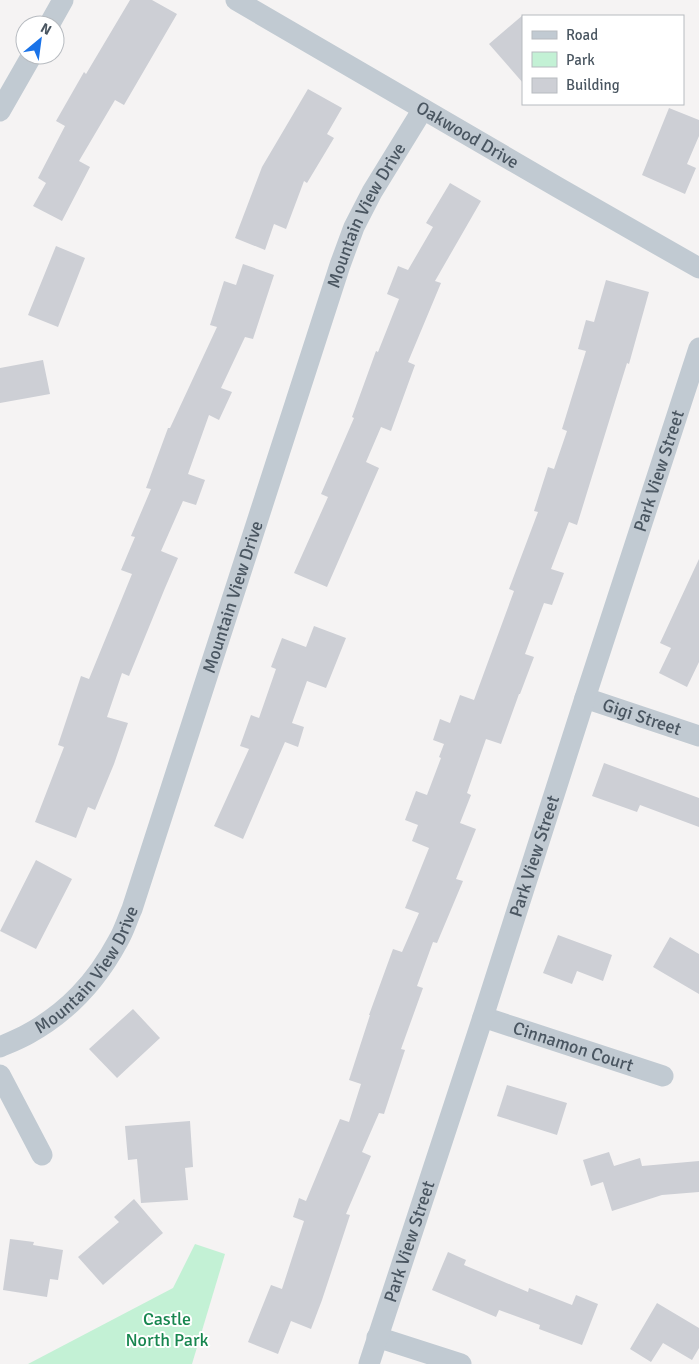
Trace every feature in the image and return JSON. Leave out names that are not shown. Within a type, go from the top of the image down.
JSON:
[{"type":"street","points":[[55,15],[63,0]]},
{"type":"street","name":"Oakwood Drive","points":[[236,0],[699,268]]},
{"type":"street","points":[[0,111],[26,65]]},
{"type":"street","name":"Mountain View Drive","points":[[0,1047],[35,1030],[80,996],[101,970],[119,940],[132,909],[354,227],[372,192],[423,109]]},
{"type":"street","name":"Park View Street","points":[[369,1364],[699,348]]},
{"type":"street","name":"Gigi Street","points":[[584,698],[699,736]]},
{"type":"street","name":"Cinnamon Court","points":[[483,1017],[662,1076]]},
{"type":"street","points":[[0,1075],[42,1155]]},
{"type":"street","points":[[377,1337],[461,1364]]},
{"type":"green space","name":"Castle North Park","points":[[195,1244],[225,1254],[192,1364],[28,1364],[173,1288]]},
{"type":"building","points":[[130,0],[152,0],[177,14],[124,105],[115,100],[79,161],[90,167],[62,221],[33,206],[46,183],[38,178],[65,126],[56,121],[84,72],[86,74]]},
{"type":"building","points":[[522,16],[522,82],[489,44]]},
{"type":"building","points":[[308,89],[342,108],[327,134],[334,138],[307,183],[304,181],[286,229],[274,224],[265,250],[235,238],[262,167]]},
{"type":"building","points":[[669,108],[699,120],[699,136],[687,164],[696,168],[685,194],[642,175]]},
{"type":"building","points":[[450,183],[481,201],[435,281],[441,283],[408,362],[415,365],[391,431],[381,427],[366,462],[379,468],[327,587],[294,573],[328,497],[321,494],[354,418],[352,417],[376,351],[378,352],[399,299],[387,294],[398,266],[408,270],[433,227],[426,223]]},
{"type":"building","points":[[56,246],[85,258],[58,327],[28,315]]},
{"type":"building","points":[[243,264],[274,275],[253,339],[245,337],[221,388],[232,392],[219,420],[209,415],[188,474],[205,480],[196,505],[183,501],[161,551],[178,558],[129,676],[122,673],[107,717],[128,723],[95,810],[88,807],[76,838],[35,822],[64,747],[58,745],[81,676],[89,679],[132,574],[121,570],[135,537],[131,536],[151,489],[146,488],[168,428],[170,428],[217,327],[210,325],[224,281],[236,285]]},
{"type":"building","points":[[606,280],[649,292],[629,364],[627,363],[577,525],[569,522],[551,569],[564,573],[552,605],[544,603],[525,654],[534,657],[501,744],[486,739],[467,793],[471,795],[460,823],[476,829],[456,879],[463,881],[437,943],[433,942],[417,986],[423,988],[401,1049],[405,1050],[384,1114],[379,1113],[362,1152],[371,1156],[346,1214],[350,1215],[322,1300],[311,1329],[291,1321],[278,1354],[248,1342],[271,1285],[282,1289],[304,1221],[293,1217],[299,1198],[306,1201],[340,1119],[349,1122],[361,1084],[349,1080],[369,1015],[393,949],[402,952],[419,913],[405,908],[429,848],[412,841],[418,825],[405,820],[416,791],[427,795],[441,758],[439,757],[444,744],[433,740],[440,719],[450,723],[460,695],[474,700],[514,591],[509,589],[538,512],[534,511],[548,467],[554,469],[567,431],[562,429],[586,351],[578,349],[586,320],[594,322]]},
{"type":"building","points":[[43,360],[50,394],[0,403],[0,368]]},
{"type":"building","points":[[699,559],[699,662],[687,687],[659,673],[671,648],[660,643]]},
{"type":"building","points":[[314,626],[346,638],[326,688],[307,681],[292,723],[304,727],[298,747],[285,742],[243,839],[214,826],[249,749],[240,746],[251,715],[259,718],[276,669],[271,667],[282,638],[306,647]]},
{"type":"building","points":[[604,763],[699,798],[699,827],[640,805],[637,812],[592,796]]},
{"type":"building","points":[[36,860],[72,879],[36,949],[0,931]]},
{"type":"building","points":[[558,935],[612,955],[603,981],[577,971],[572,984],[543,973]]},
{"type":"building","points":[[670,937],[699,954],[699,994],[653,967]]},
{"type":"building","points":[[133,1009],[160,1038],[117,1078],[89,1049]]},
{"type":"building","points":[[507,1085],[567,1103],[557,1135],[497,1116]]},
{"type":"building","points":[[190,1121],[193,1167],[185,1168],[188,1200],[141,1203],[137,1159],[128,1160],[125,1126]]},
{"type":"building","points":[[609,1152],[614,1166],[640,1158],[642,1166],[699,1161],[699,1192],[662,1195],[612,1211],[603,1182],[591,1186],[583,1160]]},
{"type":"building","points":[[134,1199],[163,1233],[103,1285],[78,1257],[119,1222],[114,1217]]},
{"type":"building","points":[[10,1239],[34,1242],[33,1245],[63,1250],[58,1280],[50,1279],[47,1297],[3,1290]]},
{"type":"building","points":[[448,1252],[466,1260],[464,1265],[528,1292],[529,1288],[572,1305],[576,1295],[598,1304],[582,1345],[539,1329],[540,1325],[499,1310],[496,1317],[432,1290]]},
{"type":"building","points":[[657,1303],[699,1328],[699,1348],[692,1360],[663,1343],[651,1362],[630,1349]]}]
